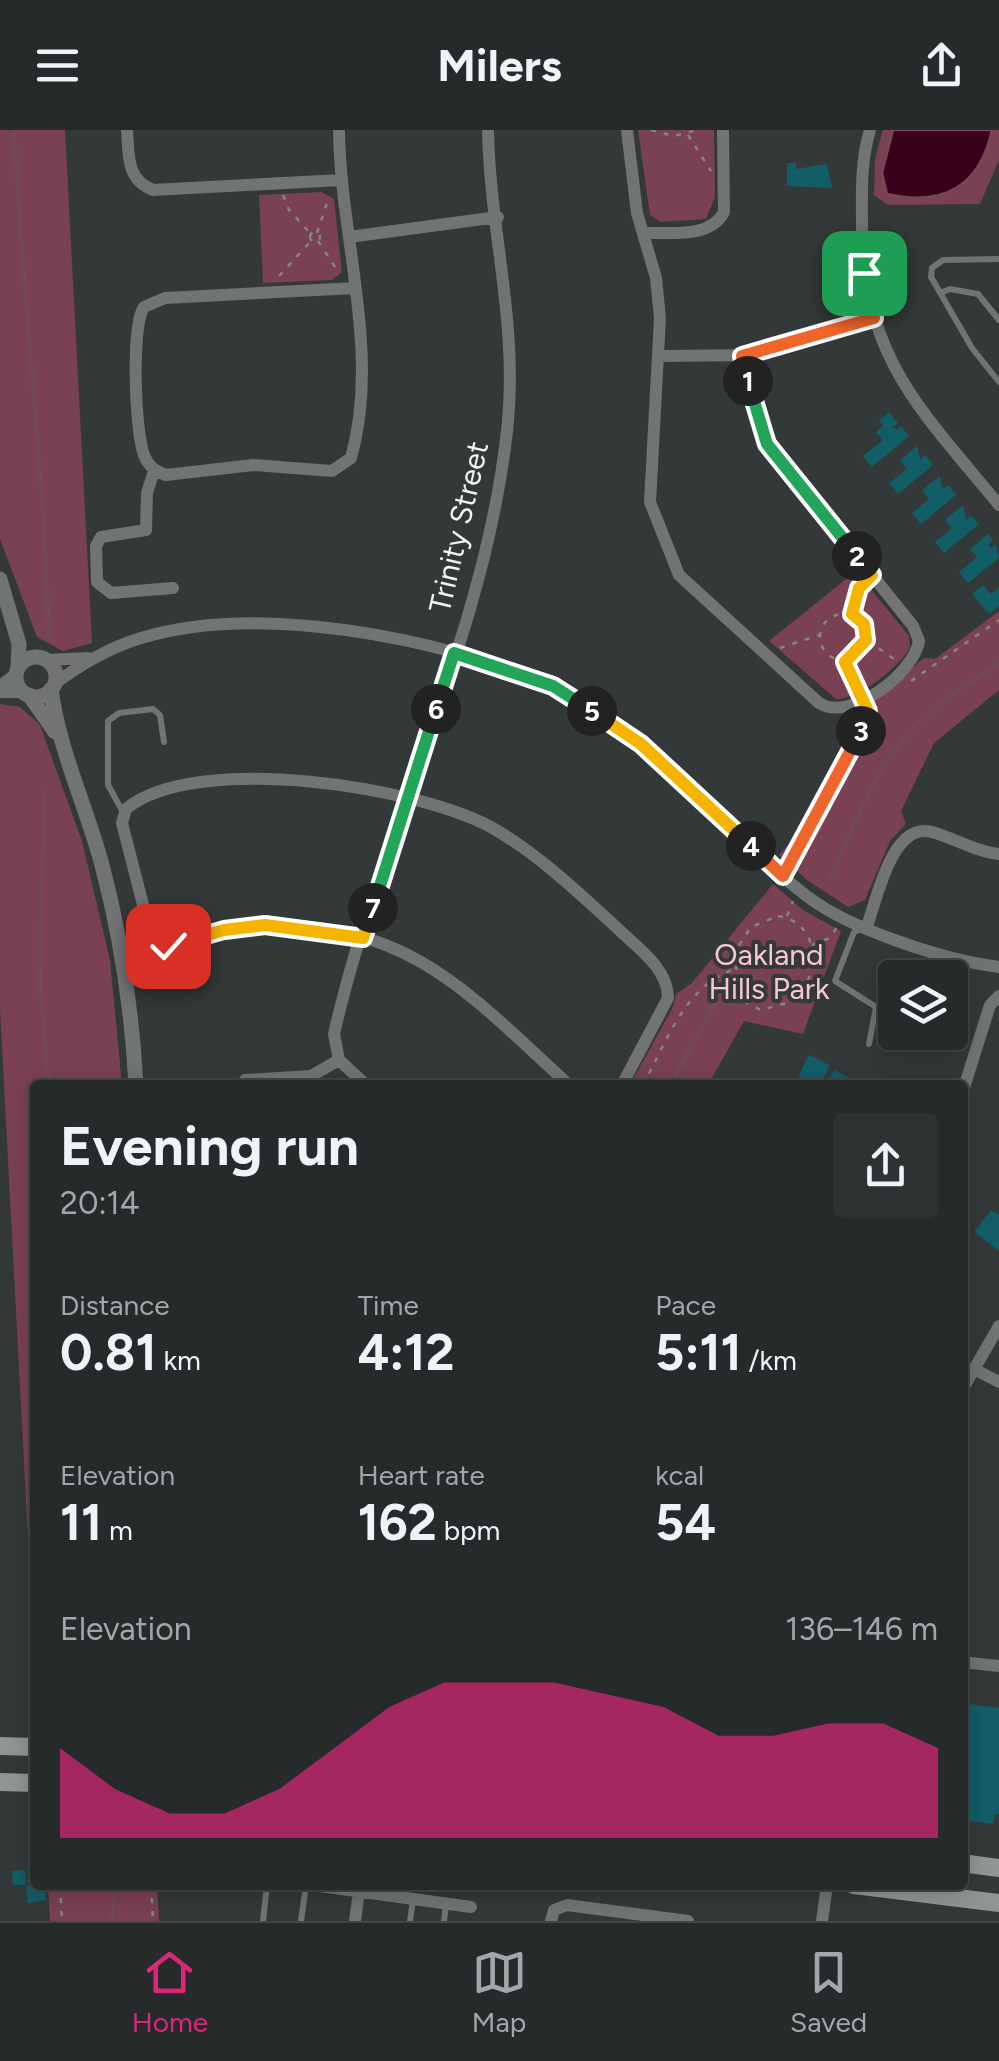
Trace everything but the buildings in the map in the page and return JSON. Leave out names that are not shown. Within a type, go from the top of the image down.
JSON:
[{"type":"main road","points":[[0,1746],[30,1747]]},
{"type":"main road","points":[[0,1782],[30,1783]]},
{"type":"main road","points":[[968,1863],[999,1868]]},
{"type":"main road","points":[[894,1890],[999,1903]]},
{"type":"street","points":[[127,130],[131,171],[148,189],[341,180]]},
{"type":"street","points":[[339,130],[341,180],[360,320],[358,416],[352,453],[344,466],[332,471],[253,465],[166,475],[154,470],[142,450],[136,332],[140,313],[152,302],[165,298],[355,287]]},
{"type":"street","name":"Trinity Street","points":[[339,1060],[334,1034],[492,522],[507,429],[511,332],[488,130]]},
{"type":"street","points":[[627,130],[656,278],[660,356],[649,489],[669,557],[690,588],[830,710],[850,709],[902,671],[915,657],[919,641],[913,626],[767,444],[742,356]]},
{"type":"street","points":[[644,232],[697,231],[717,224],[724,212],[723,130]]},
{"type":"street","points":[[870,130],[863,151],[864,273],[886,354],[903,386],[999,505]]},
{"type":"street","points":[[349,238],[498,217]]},
{"type":"street","points":[[660,356],[742,356],[874,318]]},
{"type":"street","points":[[154,470],[147,493],[146,530],[101,538],[96,546],[98,582],[111,592],[174,588]]},
{"type":"street","points":[[0,579],[11,610],[17,671],[26,694],[57,736]]},
{"type":"street","points":[[11,610],[55,671],[57,736],[112,910],[123,960],[135,1080]]},
{"type":"street","points":[[0,689],[27,659],[90,658],[169,632],[264,624],[414,641],[553,686],[641,744],[783,876],[842,916],[966,962],[999,967]]},
{"type":"street","points":[[0,689],[41,696],[90,658]]},
{"type":"street","points":[[563,1080],[446,974],[417,956],[363,938],[265,925],[224,930],[174,946],[161,943],[150,932],[122,823],[124,814],[134,803],[190,786],[273,777],[407,798],[497,830],[572,886],[660,971],[668,998],[625,1080]]},
{"type":"street","points":[[866,926],[898,847],[910,834],[928,831],[999,854]]},
{"type":"street","points":[[966,1080],[990,1005],[999,996]]},
{"type":"street","points":[[245,1080],[311,1076],[339,1060],[361,1080]]},
{"type":"street","points":[[968,1379],[999,1326]]},
{"type":"street","points":[[974,1368],[999,1382]]},
{"type":"street","points":[[968,1663],[999,1666]]},
{"type":"street","points":[[354,1890],[355,1920]]},
{"type":"street","points":[[360,1890],[470,1907]]},
{"type":"street","points":[[822,1921],[827,1890]]},
{"type":"street","points":[[552,1921],[554,1910],[567,1904],[688,1921]]},
{"type":"lane","points":[[999,260],[939,261],[931,277],[972,348],[999,382]]},
{"type":"lane","points":[[940,294],[950,289],[978,294],[999,320]]},
{"type":"lane","points":[[124,814],[108,785],[108,722],[119,713],[154,709],[160,714],[164,742]]},
{"type":"lane","points":[[866,926],[854,932],[835,981],[876,1008],[869,1044]]},
{"type":"lane","points":[[262,1921],[267,1890]]},
{"type":"lane","points":[[301,1921],[308,1890]]},
{"type":"lane","points":[[410,1921],[413,1899]]},
{"type":"lane","points":[[444,1921],[446,1904]]},
{"type":"path","points":[[651,130],[688,135],[696,130]]},
{"type":"path","points":[[688,135],[704,166],[723,171]]},
{"type":"path","points":[[341,180],[326,202],[319,237],[333,268],[355,287]]},
{"type":"path","points":[[282,184],[284,202],[311,234],[319,237]]},
{"type":"path","points":[[311,234],[311,241]]},
{"type":"path","points":[[279,292],[278,278],[284,268],[311,241],[326,236]]},
{"type":"path","points":[[852,614],[859,588],[872,575]]},
{"type":"path","points":[[771,658],[786,643],[821,634],[830,620],[852,614]]},
{"type":"path","points":[[852,614],[864,624],[866,640],[915,682],[999,620]]},
{"type":"path","points":[[783,876],[804,830],[824,806],[858,740],[868,711],[845,662],[826,656],[821,634]]},
{"type":"path","points":[[845,662],[866,640]]},
{"type":"path","points":[[786,918],[801,891]]},
{"type":"path","points":[[811,945],[830,938],[842,916]]},
{"type":"path","points":[[786,918],[796,922],[811,945],[814,966],[810,982],[794,1002],[761,1010],[741,1000],[735,969],[736,946],[744,933],[763,920],[786,918]]},
{"type":"path","points":[[646,1080],[692,998],[712,978],[735,969]]},
{"type":"path","points":[[60,1890],[62,1921]]},
{"type":"path","points":[[151,1890],[152,1921]]},
{"type":"green space","points":[[0,130],[65,130],[92,643],[63,651],[37,637],[0,539]]},
{"type":"green space","points":[[638,130],[714,130],[715,197],[706,219],[661,222],[650,215]]},
{"type":"green space","points":[[883,130],[999,130],[999,160],[980,204],[888,205],[874,195],[875,158]]},
{"type":"green space","points":[[322,192],[334,199],[342,272],[332,280],[263,283],[259,195]]},
{"type":"green space","points":[[856,571],[909,636],[910,647],[878,680],[856,694],[836,699],[769,641]]},
{"type":"green space","points":[[999,611],[999,690],[934,743],[901,811],[906,824],[890,841],[865,900],[848,907],[807,880],[779,855],[823,804],[852,747],[858,713],[924,658],[935,659]]},
{"type":"green space","points":[[0,704],[20,707],[40,725],[82,841],[110,960],[122,1080],[30,1080],[30,1576],[0,1009]]},
{"type":"green space","name":"Oakland Hills Park","points":[[773,884],[803,910],[841,931],[803,1034],[744,1021],[711,1080],[633,1080],[673,1007],[676,994],[691,984]]},
{"type":"green space","points":[[48,1890],[157,1890],[159,1921],[50,1921]]},
{"type":"shaded area","points":[[893,130],[992,130],[979,165],[969,178],[942,194],[907,197],[887,194],[882,173]]},
{"type":"waterway","points":[[14,130],[49,639]]},
{"type":"waterway","points":[[830,879],[861,808],[892,754],[934,709],[999,664]]},
{"type":"waterway","points":[[44,792],[40,986],[49,1080]]},
{"type":"waterway","points":[[673,1080],[715,1004]]},
{"type":"waterway","points":[[112,1921],[113,1890]]},
{"type":"route","points":[[168,946],[242,926],[265,925],[363,938],[454,653],[553,686],[582,704],[641,744],[783,876],[791,866],[804,830],[824,806],[858,740],[868,711],[845,662],[866,640],[862,620],[852,614],[859,588],[872,575],[767,444],[742,356],[874,318],[864,273]]}]
